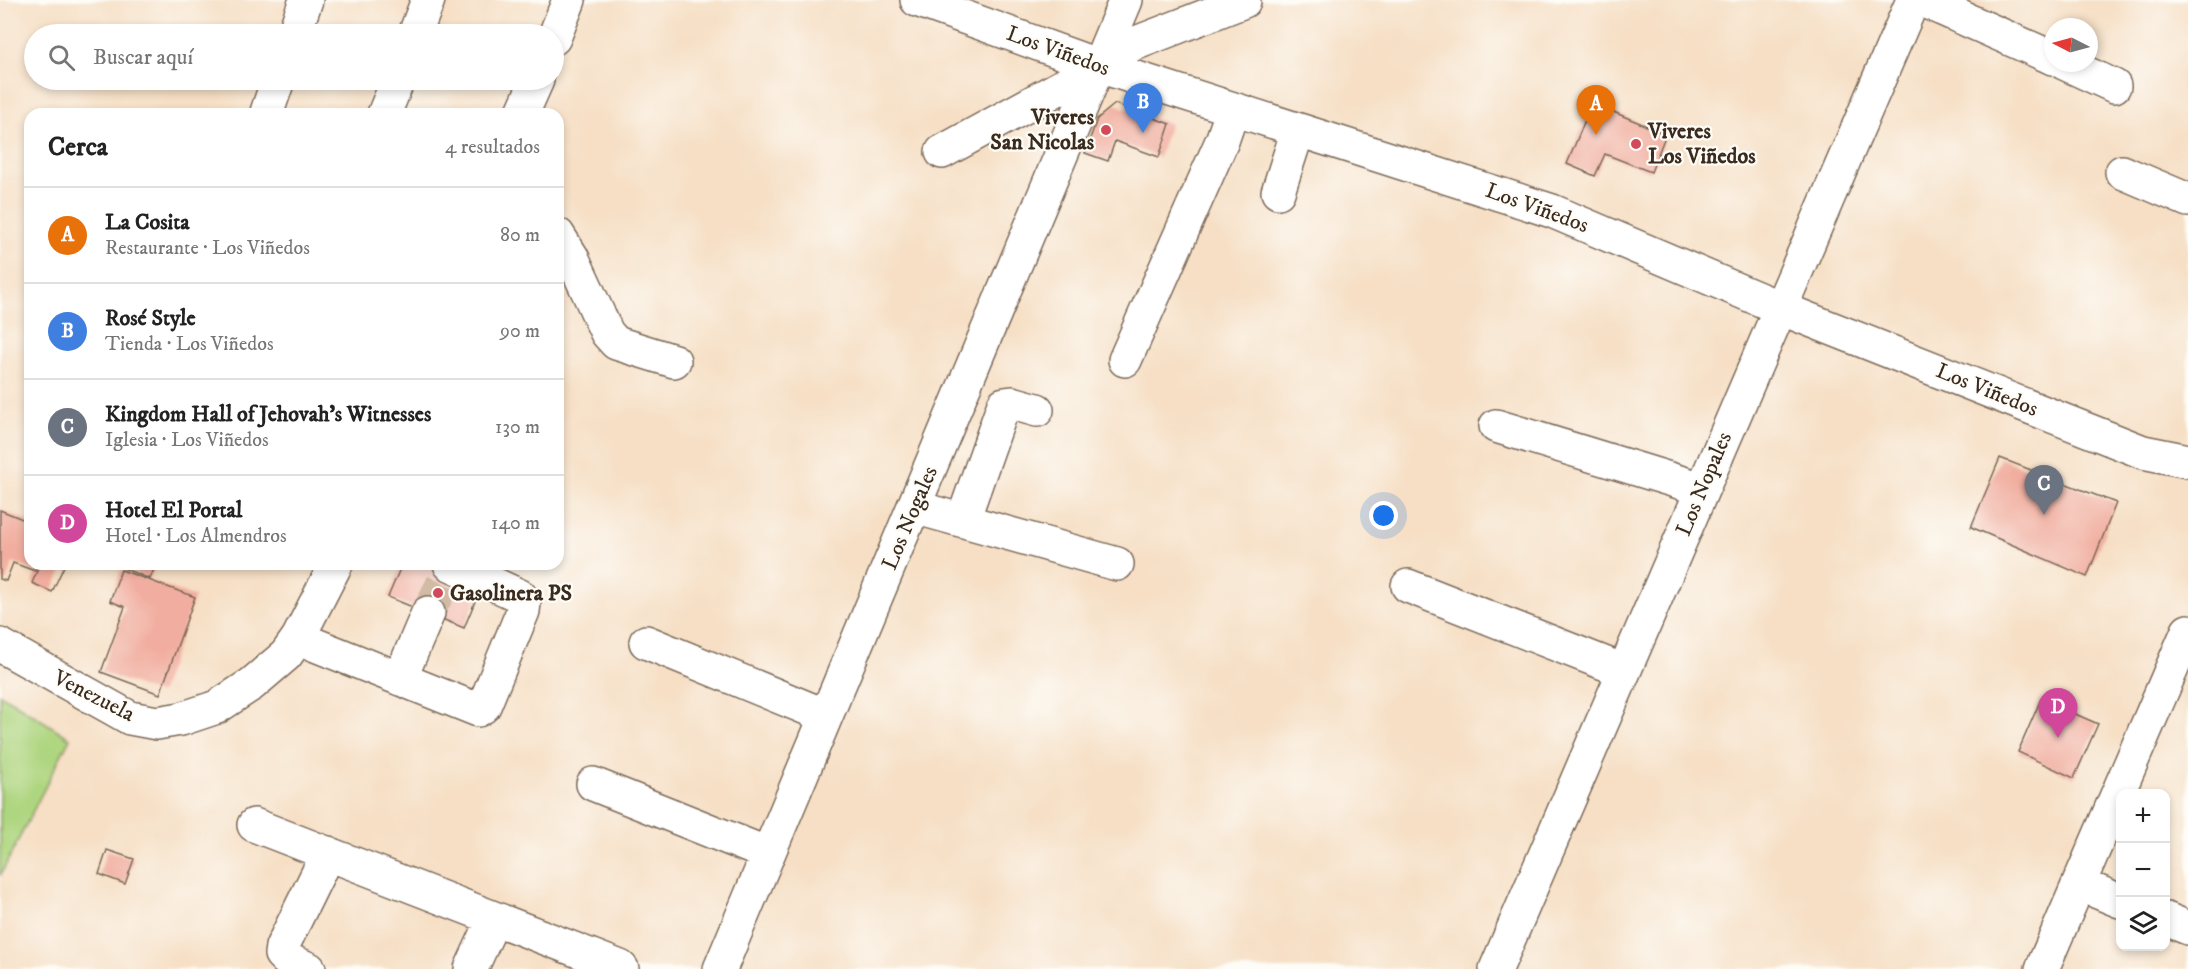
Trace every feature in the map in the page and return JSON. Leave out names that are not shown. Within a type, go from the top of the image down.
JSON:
[{"type":"street","points":[[298,24],[306,0]]},
{"type":"street","points":[[419,24],[428,0]]},
{"type":"street","points":[[560,24],[569,0]]},
{"type":"street","name":"Los Viñedos","points":[[917,0],[1099,66],[1551,211],[1780,308],[2143,452],[2188,461]]},
{"type":"street","name":"Los Nogales","points":[[720,969],[1126,0]]},
{"type":"street","name":"Los Nopales","points":[[1496,969],[1913,0]]},
{"type":"street","points":[[1922,0],[2044,54]]},
{"type":"street","points":[[942,152],[1099,66],[1131,45],[1244,1]]},
{"type":"street","points":[[2084,72],[2114,86]]},
{"type":"street","points":[[268,108],[275,90]]},
{"type":"street","points":[[386,108],[394,90]]},
{"type":"street","points":[[525,108],[533,90]]},
{"type":"street","points":[[1125,360],[1222,141],[1233,109]]},
{"type":"street","points":[[1278,192],[1298,130]]},
{"type":"street","points":[[2122,172],[2188,200]]},
{"type":"street","points":[[564,244],[607,333],[616,343],[674,362]]},
{"type":"street","points":[[963,520],[1004,404],[1012,403],[1036,410]]},
{"type":"street","points":[[1496,426],[1702,489]]},
{"type":"street","name":"Los Viñedos","points":[[2143,452],[2188,482]]},
{"type":"street","points":[[914,507],[1117,564]]},
{"type":"street","name":"Venezuela","points":[[0,645],[130,718],[157,723],[181,719],[217,707],[261,677],[286,655],[298,638],[333,570]]},
{"type":"street","points":[[298,638],[478,710],[484,706],[523,611],[524,603],[520,596],[456,570]]},
{"type":"street","points":[[1408,586],[1624,670]]},
{"type":"street","points":[[400,679],[428,613]]},
{"type":"street","points":[[2042,969],[2188,631]]},
{"type":"street","points":[[646,642],[826,716]]},
{"type":"street","points":[[592,784],[768,854]]},
{"type":"street","points":[[254,825],[622,969]]},
{"type":"street","points":[[309,969],[286,960],[281,954],[282,947],[328,854]]},
{"type":"street","points":[[2079,884],[2116,899]]},
{"type":"street","points":[[471,969],[494,919]]},
{"type":"street","points":[[2170,921],[2188,928]]},
{"type":"green space","points":[[0,694],[70,738],[0,876]]},
{"type":"building","points":[[1592,103],[1666,134],[1651,172],[1605,154],[1595,176],[1567,164]]},
{"type":"building","points":[[1115,104],[1170,124],[1159,157],[1115,141],[1108,161],[1085,153],[1097,119]]},
{"type":"building","points":[[2000,458],[2116,503],[2087,577],[1971,527]]},
{"type":"building","points":[[0,510],[24,520],[24,567],[13,563],[6,581],[0,579]]},
{"type":"building","points":[[37,570],[62,570],[52,592],[32,583]]},
{"type":"building","points":[[121,570],[195,597],[160,694],[101,672],[125,607],[110,601]]},
{"type":"building","points":[[128,570],[154,570],[150,579]]},
{"type":"building","points":[[399,570],[440,570],[481,587],[464,628],[388,597]]},
{"type":"building","points":[[2041,699],[2098,724],[2074,778],[2018,752]]},
{"type":"building","points":[[107,850],[134,859],[125,884],[99,874]]},
{"type":"tunnel","points":[[428,613],[448,573]]},
{"type":"place","name":"Viveres San Nicolas","points":[[1106,130]]},
{"type":"place","name":"Rosé Style","points":[[1143,133]]},
{"type":"place","name":"La Cosita","points":[[1596,135]]},
{"type":"place","name":"Viveres Los Viñedos","points":[[1636,144]]},
{"type":"place","name":"Kingdom Hall of Jehovah's Witnesses","points":[[2044,515]]},
{"type":"place","name":"Gasolinera PS","points":[[438,593]]},
{"type":"place","name":"Hotel El Portal","points":[[2058,738]]}]
